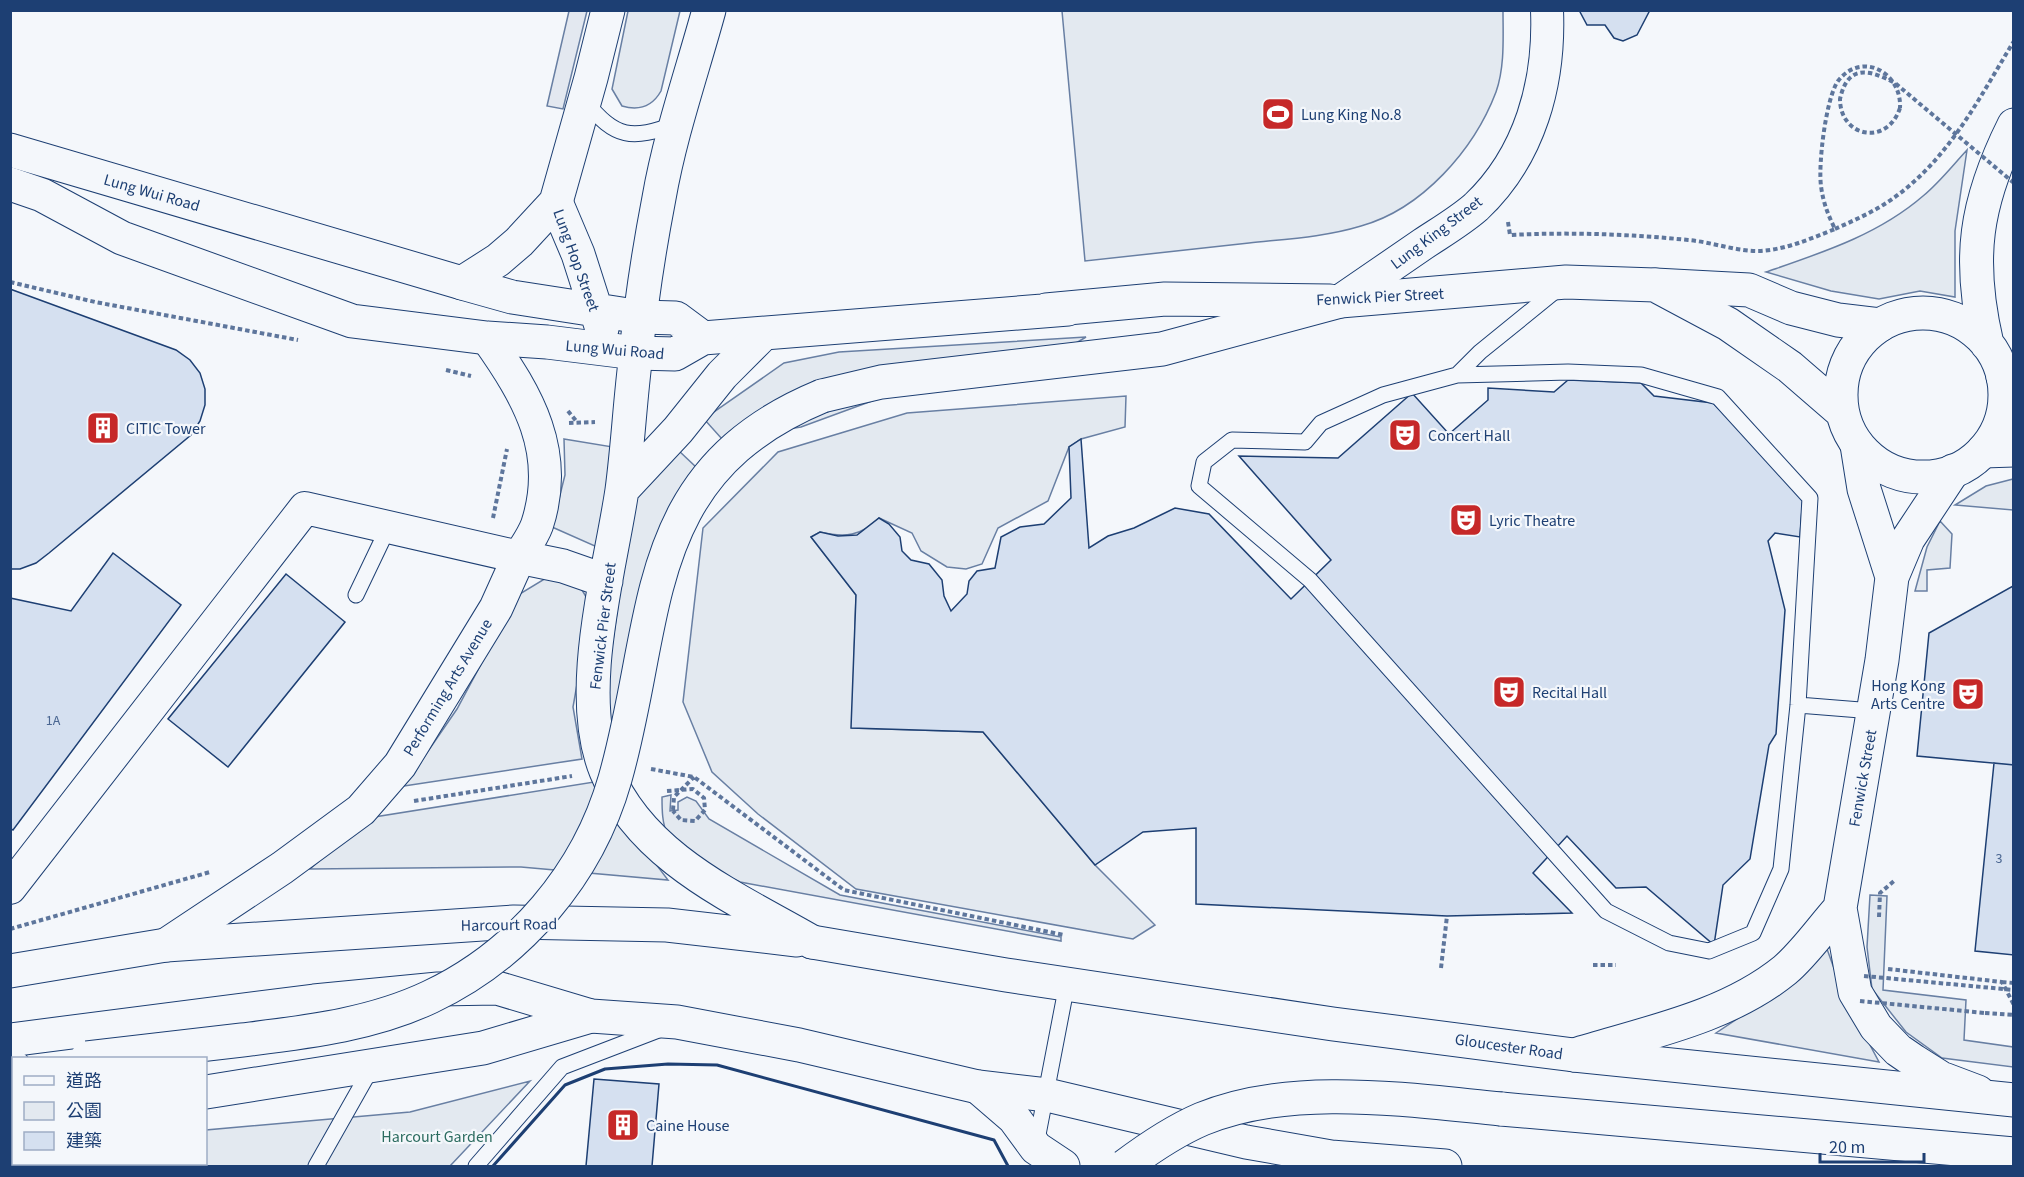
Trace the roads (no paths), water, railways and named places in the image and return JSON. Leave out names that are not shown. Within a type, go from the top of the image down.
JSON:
[{"type":"main road","name":"Lung Hop Street","points":[[608,10],[556,202],[578,254],[596,310],[622,352]]},
{"type":"main road","points":[[641,317],[659,194],[709,10]]},
{"type":"main road","points":[[1987,344],[1974,274],[1978,232],[1984,193],[2013,125]]},
{"type":"main road","name":"Lung Wui Road","points":[[10,150],[512,297],[641,317],[676,318],[703,338],[675,354],[622,352],[352,321],[122,238],[42,195],[10,184]]},
{"type":"main road","points":[[462,283],[498,260],[519,242],[556,202]]},
{"type":"main road","name":"Fenwick Pier Street","points":[[842,327],[1165,299],[1340,301],[1566,282],[1749,290],[1810,313],[1838,320],[1880,325]]},
{"type":"main road","name":"Fenwick Pier Street","points":[[1655,285],[1728,324],[1790,366],[1842,412]]},
{"type":"main road","points":[[103,1057],[304,1032],[378,1016],[405,1008],[455,984],[521,935],[562,888],[592,838],[604,811],[622,750],[658,576],[671,538],[685,511],[718,466],[746,439],[772,420],[822,396],[881,382],[1162,349],[1340,301]]},
{"type":"main road","name":"Fenwick Pier Street","points":[[703,338],[1068,309]]},
{"type":"main road","points":[[1909,314],[1944,316],[1977,332],[1996,357],[2008,381],[1998,451],[1953,471],[1928,477],[1902,474],[1884,468],[1857,444],[1847,429],[1840,395],[1846,364],[1866,336],[1880,325],[1909,314]]},
{"type":"main road","name":"Fenwick Pier Street","points":[[641,317],[622,352],[622,490],[606,581],[592,703],[605,770],[621,799],[647,832],[689,871],[812,942]]},
{"type":"main road","points":[[622,490],[678,430],[722,375],[759,338],[703,338]]},
{"type":"main road","name":"Fenwick Street","points":[[1857,444],[1864,489],[1892,577]]},
{"type":"main road","name":"Fenwick Street","points":[[1953,471],[1908,539],[1892,577],[1873,711],[1840,909],[1855,992],[1876,1027],[1898,1050],[1941,1078],[2002,1098]]},
{"type":"main road","points":[[519,558],[563,566],[606,581]]},
{"type":"main road","name":"Performing Arts Avenue","points":[[166,945],[282,868],[361,810],[400,765],[496,608],[519,558]]},
{"type":"main road","points":[[1574,1055],[1672,1025],[1735,1002],[1785,969],[1840,909]]},
{"type":"main road","name":"Harcourt Road","points":[[10,971],[166,945],[514,922],[667,925],[812,942],[1006,975]]},
{"type":"main road","name":"Gloucester Road","points":[[1006,975],[1333,1024],[1574,1055],[2002,1098]]},
{"type":"main road","points":[[10,1040],[314,1001],[438,989],[497,988],[591,1016],[677,1022],[850,1056],[978,1087],[1047,1095],[1246,1142],[1331,1157],[1445,1167]]},
{"type":"main road","points":[[207,1092],[483,1048],[591,1016]]},
{"type":"main road","points":[[978,1087],[1014,1118],[1037,1157],[1063,1167]]},
{"type":"main road","points":[[1125,1167],[1157,1143],[1203,1118],[1263,1102],[1342,1098],[1501,1109],[2013,1154]]},
{"type":"street","name":"Lung King Street","points":[[1340,301],[1475,208],[1502,177],[1524,139],[1540,93],[1547,45],[1547,10]]},
{"type":"street","name":"Performing Arts Avenue","points":[[487,338],[515,378],[539,428],[545,477],[536,526],[519,558]]},
{"type":"street","points":[[10,888],[305,508],[519,558]]},
{"type":"lane","points":[[585,101],[600,120],[623,134],[649,134],[678,123]]},
{"type":"lane","points":[[1457,375],[1480,352],[1566,282]]},
{"type":"lane","points":[[1568,372],[1641,375],[1718,398],[1810,498],[1798,705],[1781,869],[1753,933],[1709,951],[1669,943],[1606,911],[1310,580],[1199,486],[1204,462],[1233,441],[1305,442],[1321,423],[1383,395],[1457,375],[1568,372]]},
{"type":"lane","points":[[356,595],[388,528]]},
{"type":"lane","points":[[1798,705],[1873,711]]},
{"type":"lane","points":[[1037,1157],[1053,1050],[1067,984]]},
{"type":"lane","points":[[476,1167],[562,1067],[677,1022]]},
{"type":"lane","points":[[316,1167],[374,1065]]},
{"type":"place","name":"Lung King No.8","points":[[1278,114]]},
{"type":"place","name":"CITIC Tower","points":[[103,428]]},
{"type":"place","name":"Concert Hall","points":[[1405,435]]},
{"type":"place","name":"Lyric Theatre","points":[[1466,520]]},
{"type":"place","name":"Recital Hall","points":[[1509,692]]},
{"type":"place","name":"Hong Kong Arts Centre","points":[[1968,694]]},
{"type":"place","name":"Caine House","points":[[623,1125]]},
{"type":"park label","name":"Harcourt Garden","points":[[437,1136]]}]
